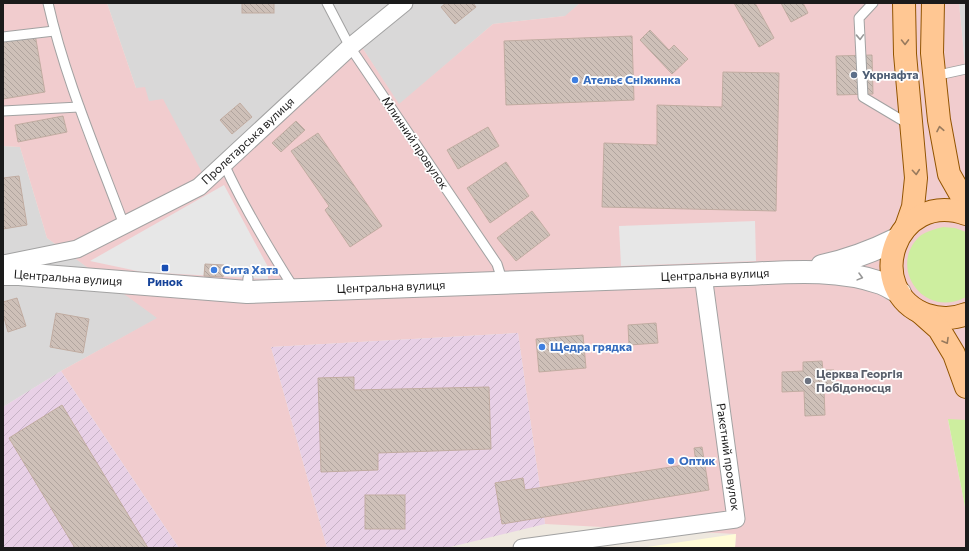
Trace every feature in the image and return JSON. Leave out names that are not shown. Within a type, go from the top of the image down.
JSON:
[{"type":"main road","points":[[904,3],[905,54],[916,178],[913,206],[892,252],[891,266],[894,280],[900,293],[909,304],[940,329],[954,354],[966,387]]},
{"type":"main road","points":[[933,3],[932,53],[938,120],[949,174],[966,204]]},
{"type":"main road","points":[[901,233],[916,218],[929,212],[943,210],[957,211],[966,214]]},
{"type":"main road","points":[[920,312],[934,317],[948,318],[966,314]]},
{"type":"street","name":"Пролетарська вулиця","points":[[3,264],[76,249],[199,187],[350,46],[404,3]]},
{"type":"street","points":[[780,272],[820,267],[848,260],[874,250],[901,233]]},
{"type":"street","name":"Центральна вулиця","points":[[3,274],[247,285],[296,291],[703,275],[744,271],[780,272]]},
{"type":"street","points":[[780,272],[819,272],[850,275],[882,283],[900,293]]},
{"type":"street","name":"Ракетний провулок","points":[[522,548],[736,519],[703,275]]},
{"type":"lane","points":[[48,3],[54,31],[79,107],[124,225]]},
{"type":"lane","name":"Млинний провулок","points":[[327,3],[350,46],[497,264],[503,283]]},
{"type":"lane","points":[[873,3],[859,18],[863,97],[912,126]]},
{"type":"lane","points":[[3,37],[54,31]]},
{"type":"lane","points":[[934,76],[966,69]]},
{"type":"lane","points":[[3,111],[79,107]]},
{"type":"lane","points":[[224,164],[237,192],[266,244],[296,291]]},
{"type":"shaded area","points":[[3,3],[107,3],[136,88],[145,87],[149,101],[163,99],[206,180],[354,35],[399,104],[493,24],[565,16],[580,3],[959,3],[966,77],[966,420],[948,420],[966,512],[966,548],[735,548],[736,534],[545,524],[518,333],[271,347],[327,548],[179,548],[61,371],[157,318],[47,238],[20,147],[3,146]]},
{"type":"shaded area","points":[[107,3],[580,3],[566,16],[493,24],[399,105],[354,35],[206,180],[149,101],[136,88]]},
{"type":"shaded area","points":[[959,3],[966,3],[966,77]]},
{"type":"shaded area","points":[[3,146],[20,147],[47,238],[158,318],[61,371],[3,407]]},
{"type":"shaded area","points":[[224,185],[268,267],[268,279],[142,272],[90,261]]},
{"type":"shaded area","points":[[755,221],[756,261],[621,266],[619,226]]},
{"type":"shaded area","points":[[518,333],[545,524],[446,548],[327,548],[271,347]]},
{"type":"shaded area","points":[[61,371],[179,548],[3,548],[3,407]]},
{"type":"shaded area","points":[[736,534],[735,548],[640,548]]},
{"type":"green space","points":[[943,227],[955,228],[966,232],[966,297],[950,302],[936,301],[924,296],[914,286],[909,275],[907,261],[911,248],[920,236],[928,231]]},
{"type":"green space","points":[[948,419],[966,420],[966,512]]},
{"type":"building","points":[[242,3],[274,3],[274,13],[242,13]]},
{"type":"building","points":[[446,3],[473,3],[476,7],[455,24],[441,7]]},
{"type":"building","points":[[734,3],[755,3],[774,38],[759,47]]},
{"type":"building","points":[[781,3],[803,3],[808,13],[791,22]]},
{"type":"building","points":[[650,30],[669,50],[674,45],[688,59],[672,74],[640,40]]},
{"type":"building","points":[[35,34],[45,92],[3,99],[3,39]]},
{"type":"building","points":[[632,36],[634,100],[506,105],[504,41]]},
{"type":"building","name":"Укрнафта","points":[[872,55],[873,94],[837,95],[836,56]]},
{"type":"building","points":[[723,72],[779,73],[776,211],[602,207],[604,143],[657,145],[657,105],[722,107]]},
{"type":"building","points":[[240,103],[252,117],[232,134],[220,120]]},
{"type":"building","points":[[63,116],[67,132],[18,142],[15,125]]},
{"type":"building","points":[[296,121],[305,130],[281,152],[272,143]]},
{"type":"building","points":[[488,127],[499,146],[458,169],[447,150]]},
{"type":"building","points":[[318,133],[382,226],[350,247],[325,210],[329,206],[291,151]]},
{"type":"building","points":[[506,162],[529,196],[490,223],[467,188]]},
{"type":"building","points":[[19,176],[27,225],[3,229],[3,178]]},
{"type":"building","points":[[532,211],[550,235],[516,261],[497,238]]},
{"type":"building","name":"Сита Хата","points":[[205,264],[224,265],[223,277],[204,276]]},
{"type":"building","points":[[17,298],[26,326],[8,332],[3,314],[3,302]]},
{"type":"building","points":[[56,313],[89,319],[83,353],[50,347]]},
{"type":"building","points":[[656,323],[658,343],[629,345],[628,325]]},
{"type":"building","points":[[583,335],[586,368],[539,372],[536,339]]},
{"type":"building","name":"Церква Георгія Побідоносця","points":[[822,361],[823,370],[834,370],[834,390],[824,390],[825,415],[805,416],[804,391],[782,392],[782,372],[803,371],[803,362]]},
{"type":"building","points":[[354,377],[354,390],[489,387],[491,449],[378,453],[378,470],[321,472],[318,378]]},
{"type":"building","points":[[62,405],[148,548],[75,548],[9,438]]},
{"type":"building","points":[[702,447],[709,490],[502,524],[495,483],[523,478],[525,490],[696,463],[694,448]]},
{"type":"building","points":[[365,495],[405,495],[405,529],[365,529]]},
{"type":"place","name":"Укрнафта","points":[[854,75]]},
{"type":"place","name":"Ательє Сніжинка","points":[[575,80]]},
{"type":"place","name":"Ринок","points":[[165,268]]},
{"type":"place","name":"Сита Хата","points":[[214,270]]},
{"type":"place","name":"Щедра грядка","points":[[542,347]]},
{"type":"place","name":"Церква Георгія Побідоносця","points":[[808,381]]},
{"type":"place","name":"Оптик","points":[[671,461]]}]
